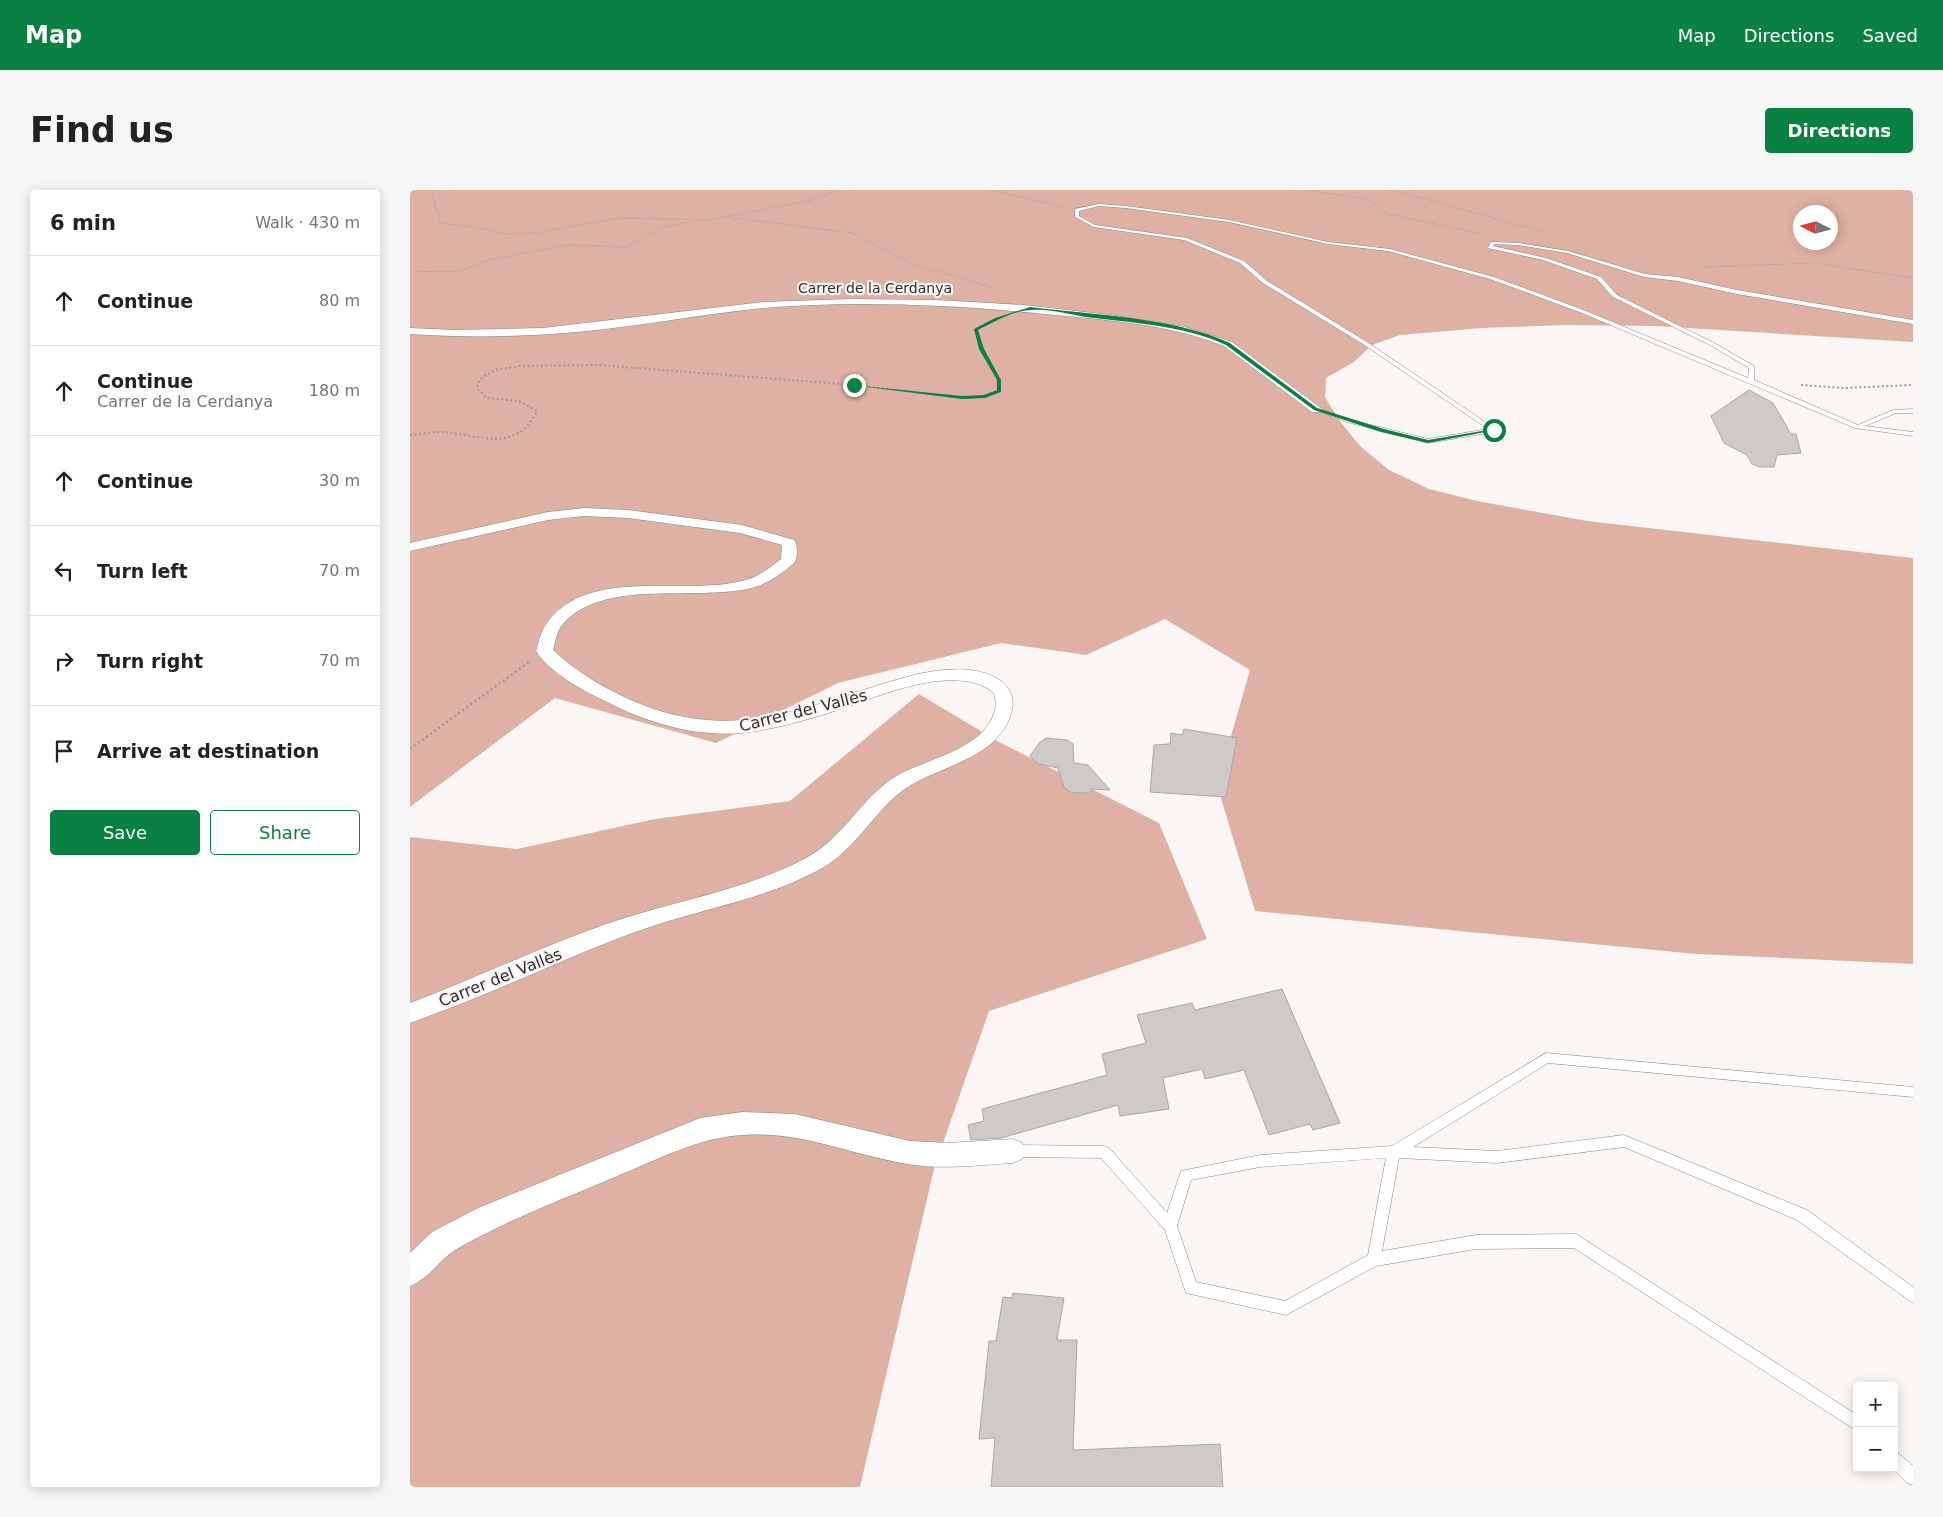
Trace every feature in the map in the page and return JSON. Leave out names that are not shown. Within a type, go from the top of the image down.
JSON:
[{"type":"street","name":"Carrer de la Cerdanya","points":[[410,331],[501,334],[552,331],[763,305],[796,303],[950,303],[1030,308],[1188,330],[1213,337],[1228,344],[1316,409]]},
{"type":"street","points":[[410,547],[548,516],[584,512],[628,514],[742,529],[789,543],[789,560],[770,576],[743,586],[704,590],[634,590],[595,598],[573,608],[554,622],[546,636],[544,651]]},
{"type":"street","name":"Carrer del Vallès","points":[[410,1013],[466,992],[624,926],[734,896],[816,863],[839,844],[886,795],[903,781],[948,761],[990,734],[1000,720],[1005,704],[1002,692],[990,681],[946,675],[890,687],[748,726],[720,728],[686,724],[619,700],[559,667],[544,651]]},
{"type":"street","points":[[410,1272],[442,1242],[487,1217],[700,1130],[734,1122],[765,1121],[802,1125],[910,1153],[972,1154],[1013,1151]]},
{"type":"lane","points":[[1316,409],[1349,421],[1428,441],[1494,430],[1365,344],[1265,282],[1242,262],[1185,239],[1094,226],[1077,217],[1077,210],[1099,205],[1126,207],[1229,221],[1328,243],[1388,250],[1492,278],[1584,312],[1752,380],[1857,428],[1913,434]]},
{"type":"lane","points":[[1752,380],[1752,367],[1712,344],[1615,296],[1598,278],[1544,259],[1490,247],[1492,243],[1568,252],[1644,275],[1678,279],[1737,292],[1913,322]]},
{"type":"lane","points":[[1857,428],[1895,411],[1913,411]]},
{"type":"lane","points":[[1374,1259],[1394,1152],[1546,1058],[1913,1092]]},
{"type":"lane","points":[[1170,1226],[1186,1175],[1260,1161],[1394,1152],[1497,1157],[1624,1140],[1802,1216],[1913,1296]]},
{"type":"lane","points":[[1013,1151],[1104,1152],[1170,1226],[1191,1288],[1286,1308],[1374,1259],[1476,1242],[1576,1241],[1853,1421]]},
{"type":"lane","points":[[1898,1463],[1913,1477]]},
{"type":"path","points":[[437,190],[432,195],[441,222],[504,234],[535,233],[620,218],[698,219],[726,217],[812,200],[839,190]]},
{"type":"path","points":[[991,190],[1077,210]]},
{"type":"path","points":[[1304,190],[1368,199],[1388,214],[1491,236],[1504,243]]},
{"type":"path","points":[[1392,190],[1424,197],[1548,233]]},
{"type":"path","points":[[726,217],[852,233],[916,265],[1020,295],[1030,308]]},
{"type":"path","points":[[410,272],[461,271],[484,261],[565,245],[626,247],[658,230],[698,219]]},
{"type":"path","points":[[1697,268],[1814,263],[1913,278]]},
{"type":"path","points":[[410,435],[441,432],[491,440],[518,435],[533,423],[538,411],[518,400],[487,398],[477,388],[480,379],[495,370],[520,366],[598,365],[854,385],[962,398],[985,397],[999,391],[999,380],[981,349],[976,329],[989,322]]},
{"type":"path","points":[[1798,384],[1844,388],[1913,385]]},
{"type":"path","points":[[410,749],[544,651]]},
{"type":"shaded area","points":[[410,190],[1913,190],[1913,342],[1655,326],[1567,325],[1482,328],[1400,335],[1372,345],[1354,362],[1326,378],[1325,397],[1339,420],[1360,446],[1389,470],[1429,489],[1477,501],[1587,521],[1913,558],[1913,964],[1696,954],[1255,911],[1217,785],[1250,670],[1165,619],[1086,655],[1001,643],[838,683],[716,743],[555,698],[410,807]]},
{"type":"shaded area","points":[[919,694],[999,742],[1159,823],[1207,939],[989,1011],[934,1169],[860,1487],[410,1487],[410,837],[517,849],[655,819],[790,801]]},
{"type":"building","points":[[1749,390],[1773,403],[1791,434],[1796,434],[1801,453],[1777,455],[1774,467],[1760,467],[1752,464],[1747,455],[1724,443],[1711,416]]},
{"type":"building","points":[[1184,729],[1237,738],[1226,797],[1150,792],[1154,745],[1170,744],[1171,733],[1182,735]]},
{"type":"building","points":[[1046,738],[1067,740],[1073,744],[1074,763],[1088,765],[1110,790],[1092,789],[1089,793],[1070,792],[1064,787],[1058,768],[1038,764],[1030,756],[1039,743]]},
{"type":"building","points":[[1282,989],[1340,1123],[1313,1130],[1310,1124],[1269,1135],[1244,1070],[1205,1079],[1202,1069],[1163,1078],[1169,1109],[1120,1116],[1118,1105],[1001,1138],[971,1140],[968,1125],[984,1121],[982,1109],[1107,1075],[1102,1054],[1146,1043],[1137,1015],[1192,1003],[1195,1010]]},
{"type":"building","points":[[1013,1293],[1064,1298],[1057,1340],[1077,1340],[1073,1450],[1220,1444],[1223,1487],[991,1487],[995,1438],[979,1439],[989,1341],[996,1341],[1003,1297],[1012,1298]]},
{"type":"route","points":[[854,385],[962,398],[985,397],[999,391],[999,380],[981,349],[976,329],[996,319],[1030,308],[1188,330],[1213,337],[1228,344],[1316,409],[1383,431],[1428,441],[1494,430]]}]
